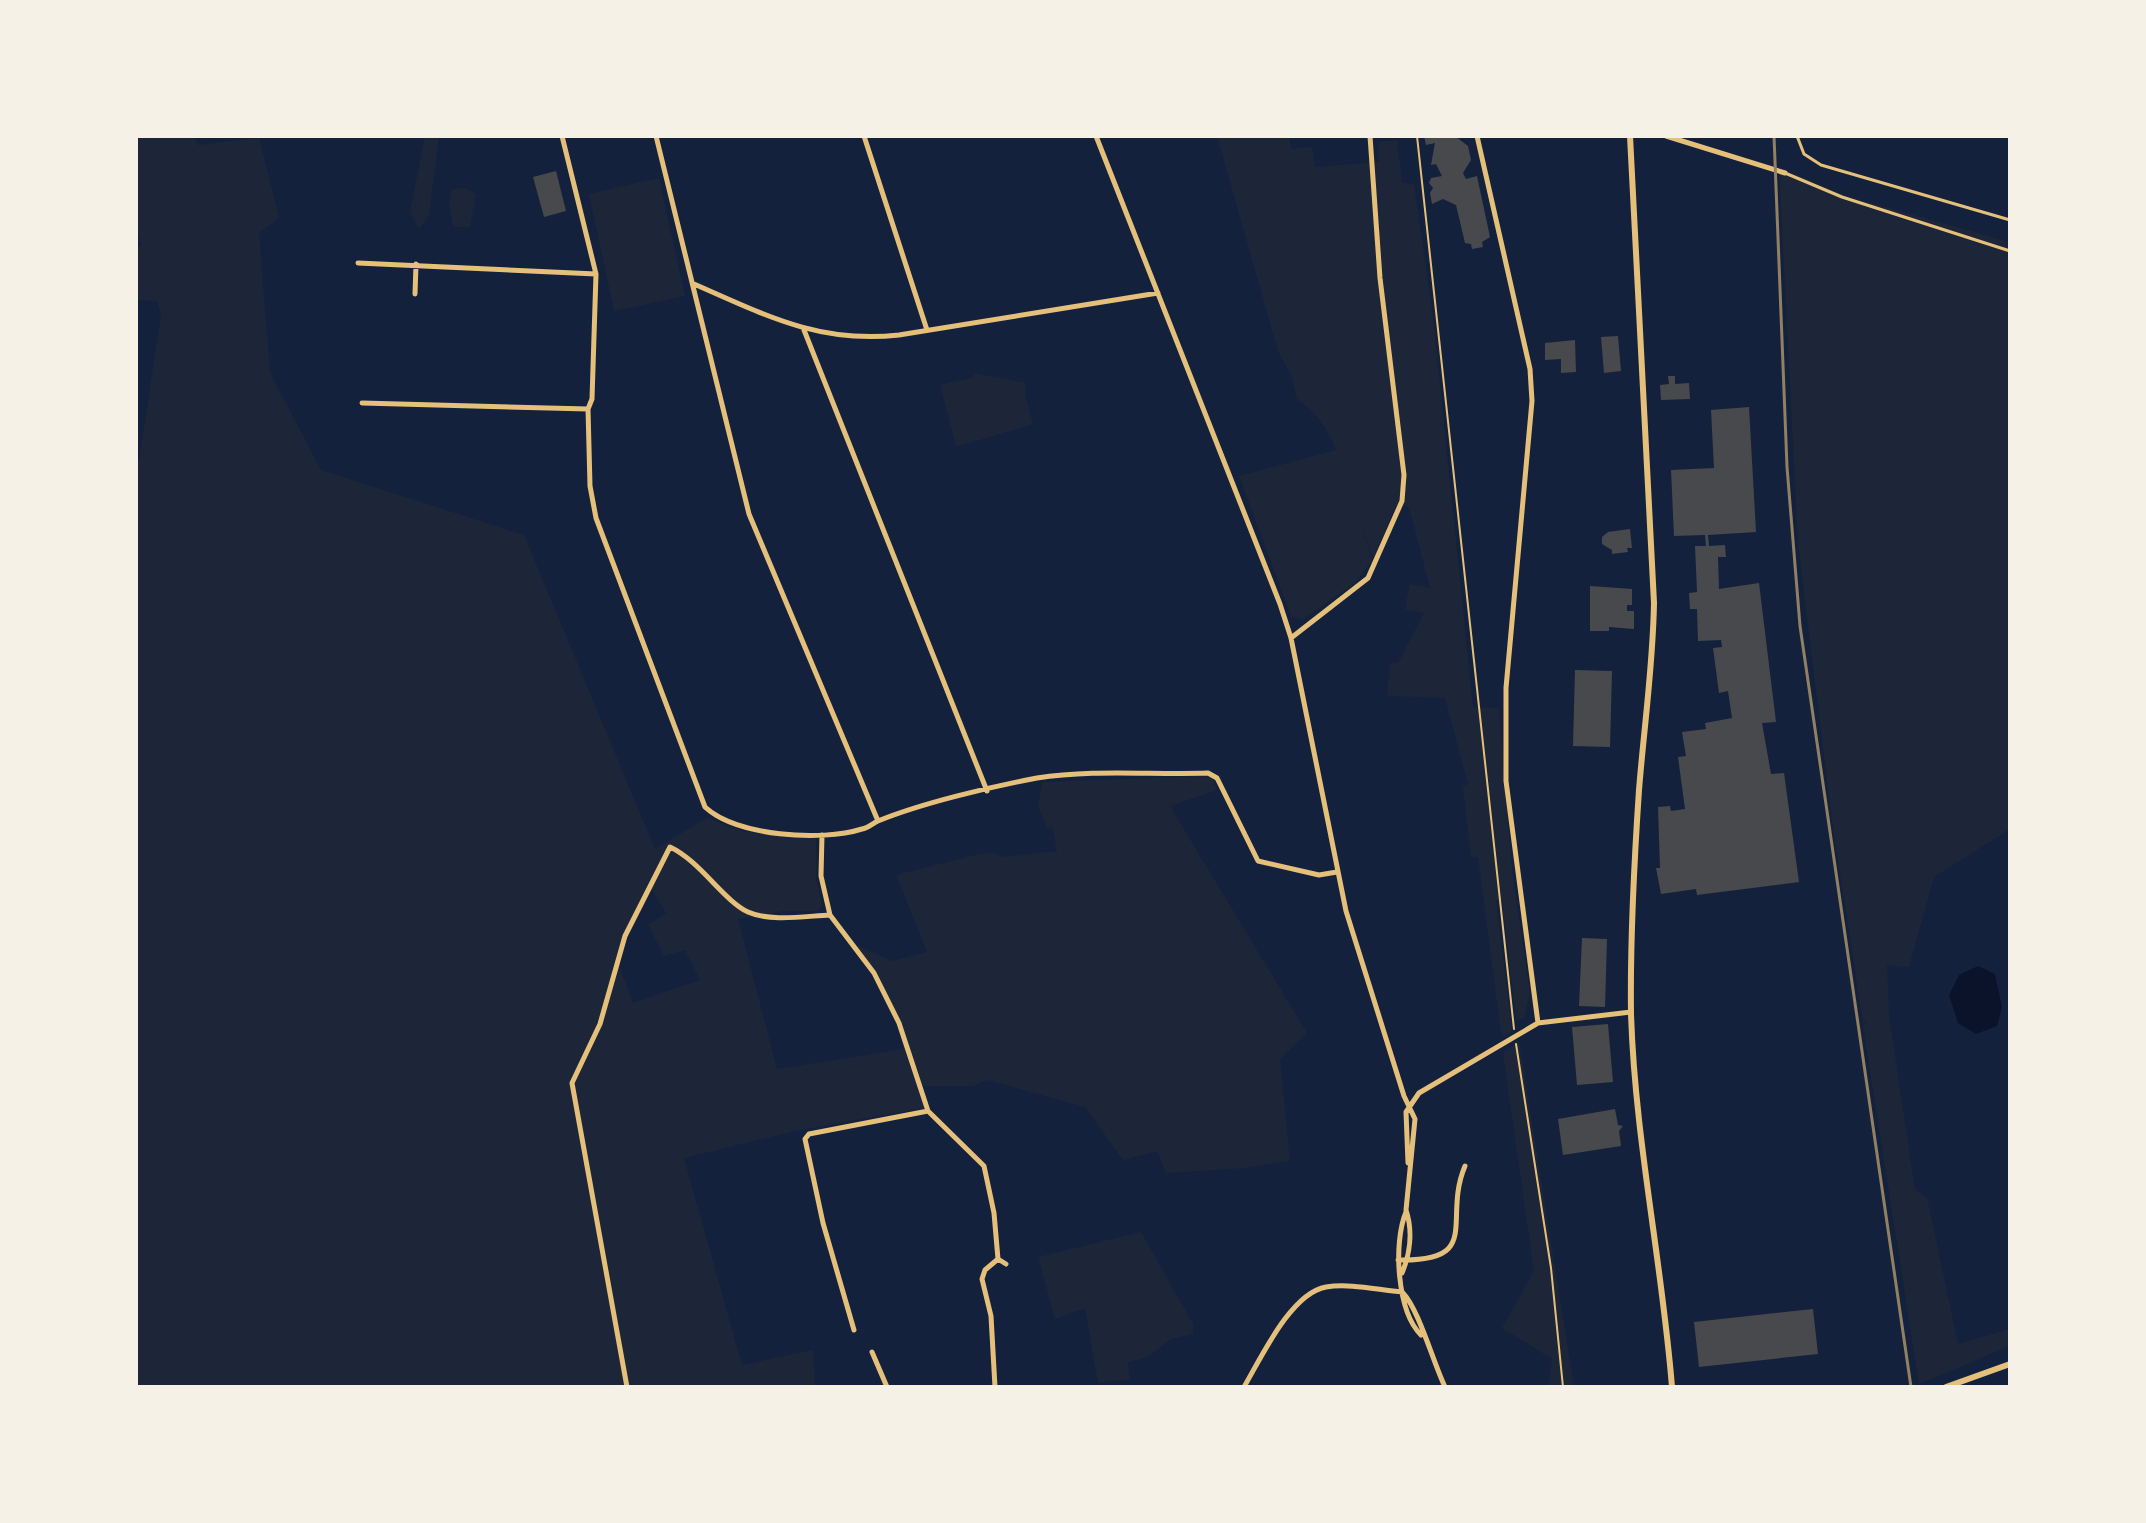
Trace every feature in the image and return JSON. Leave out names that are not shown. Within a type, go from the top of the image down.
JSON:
[{"type":"street","points":[[562,136],[596,274],[592,399],[588,409],[590,486],[596,518],[705,807],[717,819],[746,829],[822,835],[863,829],[878,821],[1039,778],[1208,773],[1217,778],[1258,861],[1319,875],[1337,872]]},
{"type":"street","points":[[656,136],[749,514],[878,821]]},
{"type":"street","points":[[864,136],[927,330]]},
{"type":"street","points":[[1096,136],[1291,638],[1337,872],[1404,1096],[1410,1104],[1414,1127],[1406,1210],[1400,1226],[1398,1260],[1402,1292],[1419,1321],[1421,1335],[1445,1387]]},
{"type":"street","points":[[1291,638],[1368,578],[1402,501],[1404,475],[1380,278],[1370,136]]},
{"type":"street","points":[[1477,136],[1530,369],[1532,401],[1506,688],[1506,781],[1538,1023]]},
{"type":"street","points":[[1630,136],[1654,603],[1653,668],[1638,817],[1631,1012],[1634,1075],[1663,1283],[1672,1387]]},
{"type":"street","points":[[1666,136],[1785,173]]},
{"type":"street","points":[[358,263],[596,274]]},
{"type":"street","points":[[415,294],[416,264]]},
{"type":"street","points":[[694,283],[804,330],[856,338],[927,330],[1158,293]]},
{"type":"street","points":[[804,330],[987,791]]},
{"type":"street","points":[[362,403],[588,409]]},
{"type":"street","points":[[822,835],[821,876],[830,915],[874,973],[899,1023],[928,1111],[984,1166],[994,1213],[998,1259]]},
{"type":"street","points":[[627,1387],[572,1083],[600,1024],[625,936],[670,847],[684,853],[747,912],[783,916],[830,915]]},
{"type":"street","points":[[1410,1104],[1433,1084],[1538,1023],[1631,1012]]},
{"type":"street","points":[[854,1330],[826,1238],[805,1139],[809,1134],[928,1111]]},
{"type":"street","points":[[1398,1260],[1430,1261],[1449,1248],[1455,1230],[1457,1184],[1465,1166]]},
{"type":"street","points":[[1402,1273],[1407,1260],[1410,1226],[1406,1210]]},
{"type":"street","points":[[998,1259],[1006,1264]]},
{"type":"street","points":[[995,1387],[991,1316],[982,1279],[985,1270],[998,1259]]},
{"type":"street","points":[[1244,1387],[1291,1310],[1306,1295],[1327,1287],[1341,1286],[1402,1292]]},
{"type":"street","points":[[872,1352],[887,1387]]},
{"type":"street","points":[[1946,1387],[2010,1364]]},
{"type":"lane","points":[[1797,136],[1804,154],[1821,165],[2010,220]]},
{"type":"lane","points":[[1785,173],[1842,197],[2010,251]]},
{"type":"path","points":[[1417,136],[1515,1037],[1551,1268],[1563,1387]]},
{"type":"shaded area","points":[[136,136],[194,136],[198,145],[259,138],[279,218],[259,233],[270,373],[321,470],[524,535],[655,849],[707,818],[746,832],[816,838],[816,878],[822,904],[818,911],[783,911],[738,919],[777,1069],[905,1049],[924,1108],[795,1131],[684,1158],[742,1365],[813,1350],[815,1387],[136,1387],[136,461],[139,461],[161,315],[157,301],[136,300],[136,247],[141,246],[136,227]],"holes":[[[648,884],[666,913],[648,925],[664,956],[685,950],[700,980],[633,1003],[616,958]]]},
{"type":"shaded area","points":[[425,136],[439,136],[429,215],[419,229],[410,212]]},
{"type":"shaded area","points":[[1217,136],[1289,136],[1291,149],[1312,147],[1315,167],[1379,162],[1378,142],[1397,140],[1402,182],[1414,185],[1433,316],[1473,707],[1499,708],[1512,870],[1530,993],[1524,1019],[1516,1020],[1502,900],[1496,900],[1512,1031],[1504,1037],[1478,857],[1471,857],[1463,786],[1468,784],[1445,698],[1387,696],[1390,663],[1398,663],[1424,613],[1405,609],[1410,584],[1430,588],[1409,507],[1396,505],[1373,559],[1360,522],[1372,560],[1356,582],[1302,620],[1291,616],[1239,476],[1336,450],[1321,421],[1297,399],[1292,377],[1278,351]]},
{"type":"shaded area","points":[[1779,167],[1843,195],[2010,242],[2010,829],[1934,877],[1909,967],[1887,965],[1889,1016],[1915,1190],[1927,1197],[1958,1344],[2010,1329],[2010,1346],[1919,1384],[1863,1026],[1867,1020],[1863,1023],[1832,821],[1798,544]]},
{"type":"shaded area","points":[[659,178],[685,296],[614,311],[589,194]]},
{"type":"shaded area","points":[[465,188],[476,194],[470,227],[453,227],[449,205],[452,189]]},
{"type":"shaded area","points":[[974,373],[1026,383],[1025,394],[1033,424],[956,447],[940,385],[972,378]]},
{"type":"shaded area","points":[[1204,776],[1213,779],[1217,790],[1170,806],[1307,1033],[1280,1059],[1290,1161],[1245,1168],[1166,1173],[1157,1151],[1123,1160],[1085,1107],[987,1080],[974,1086],[922,1086],[886,994],[854,944],[892,961],[927,952],[896,875],[980,854],[995,853],[1003,857],[1057,851],[1052,827],[1047,828],[1038,806],[1042,782]]},
{"type":"shaded area","points":[[1978,966],[1995,974],[2002,1007],[1997,1026],[1976,1034],[1958,1023],[1949,995],[1959,975]]},
{"type":"shaded area","points":[[1519,1041],[1574,1387],[1548,1387],[1552,1359],[1502,1328],[1534,1271],[1503,1053]]},
{"type":"shaded area","points":[[1141,1232],[1193,1324],[1193,1334],[1171,1339],[1148,1357],[1128,1362],[1130,1379],[1098,1383],[1085,1308],[1055,1319],[1038,1257]]},
{"type":"building","points":[[1424,136],[1455,136],[1468,146],[1471,160],[1463,173],[1466,179],[1477,176],[1490,237],[1482,242],[1483,247],[1472,249],[1471,244],[1465,243],[1456,205],[1443,199],[1432,204],[1430,193],[1433,188],[1429,183],[1431,178],[1442,176],[1436,164],[1431,165],[1435,143],[1426,145]]},
{"type":"building","points":[[556,171],[566,211],[544,217],[533,177]]},
{"type":"building","points":[[1618,336],[1621,371],[1604,373],[1601,337]]},
{"type":"building","points":[[1575,340],[1576,372],[1561,373],[1561,359],[1545,360],[1545,343]]},
{"type":"building","points":[[1668,376],[1675,376],[1675,384],[1689,383],[1690,399],[1661,400],[1660,385],[1669,384]]},
{"type":"building","points":[[1749,407],[1756,532],[1708,535],[1709,546],[1725,545],[1726,557],[1718,557],[1719,589],[1759,583],[1776,722],[1762,723],[1771,774],[1784,773],[1799,882],[1697,895],[1696,889],[1661,894],[1656,868],[1660,868],[1658,807],[1670,806],[1671,811],[1685,809],[1678,757],[1686,756],[1682,732],[1706,729],[1705,723],[1732,718],[1728,691],[1719,693],[1713,648],[1722,647],[1721,640],[1698,641],[1697,609],[1690,609],[1689,593],[1697,592],[1695,546],[1706,546],[1705,535],[1674,536],[1671,470],[1714,468],[1711,410]]},
{"type":"building","points":[[1630,529],[1632,548],[1627,548],[1628,552],[1612,554],[1612,550],[1602,544],[1602,537],[1608,532]]},
{"type":"building","points":[[1590,586],[1632,589],[1632,605],[1627,605],[1627,611],[1634,611],[1634,629],[1609,627],[1609,631],[1590,631]]},
{"type":"building","points":[[1575,670],[1612,671],[1610,747],[1573,746]]},
{"type":"building","points":[[1582,938],[1607,939],[1605,1007],[1579,1006]]},
{"type":"building","points":[[1608,1024],[1613,1082],[1577,1085],[1572,1027]]},
{"type":"building","points":[[1615,1109],[1618,1125],[1623,1126],[1619,1131],[1621,1146],[1563,1155],[1558,1119]]},
{"type":"building","points":[[1813,1309],[1818,1354],[1699,1367],[1694,1322]]},
{"type":"railway","points":[[1774,136],[1787,467],[1800,626],[1911,1387]]}]
